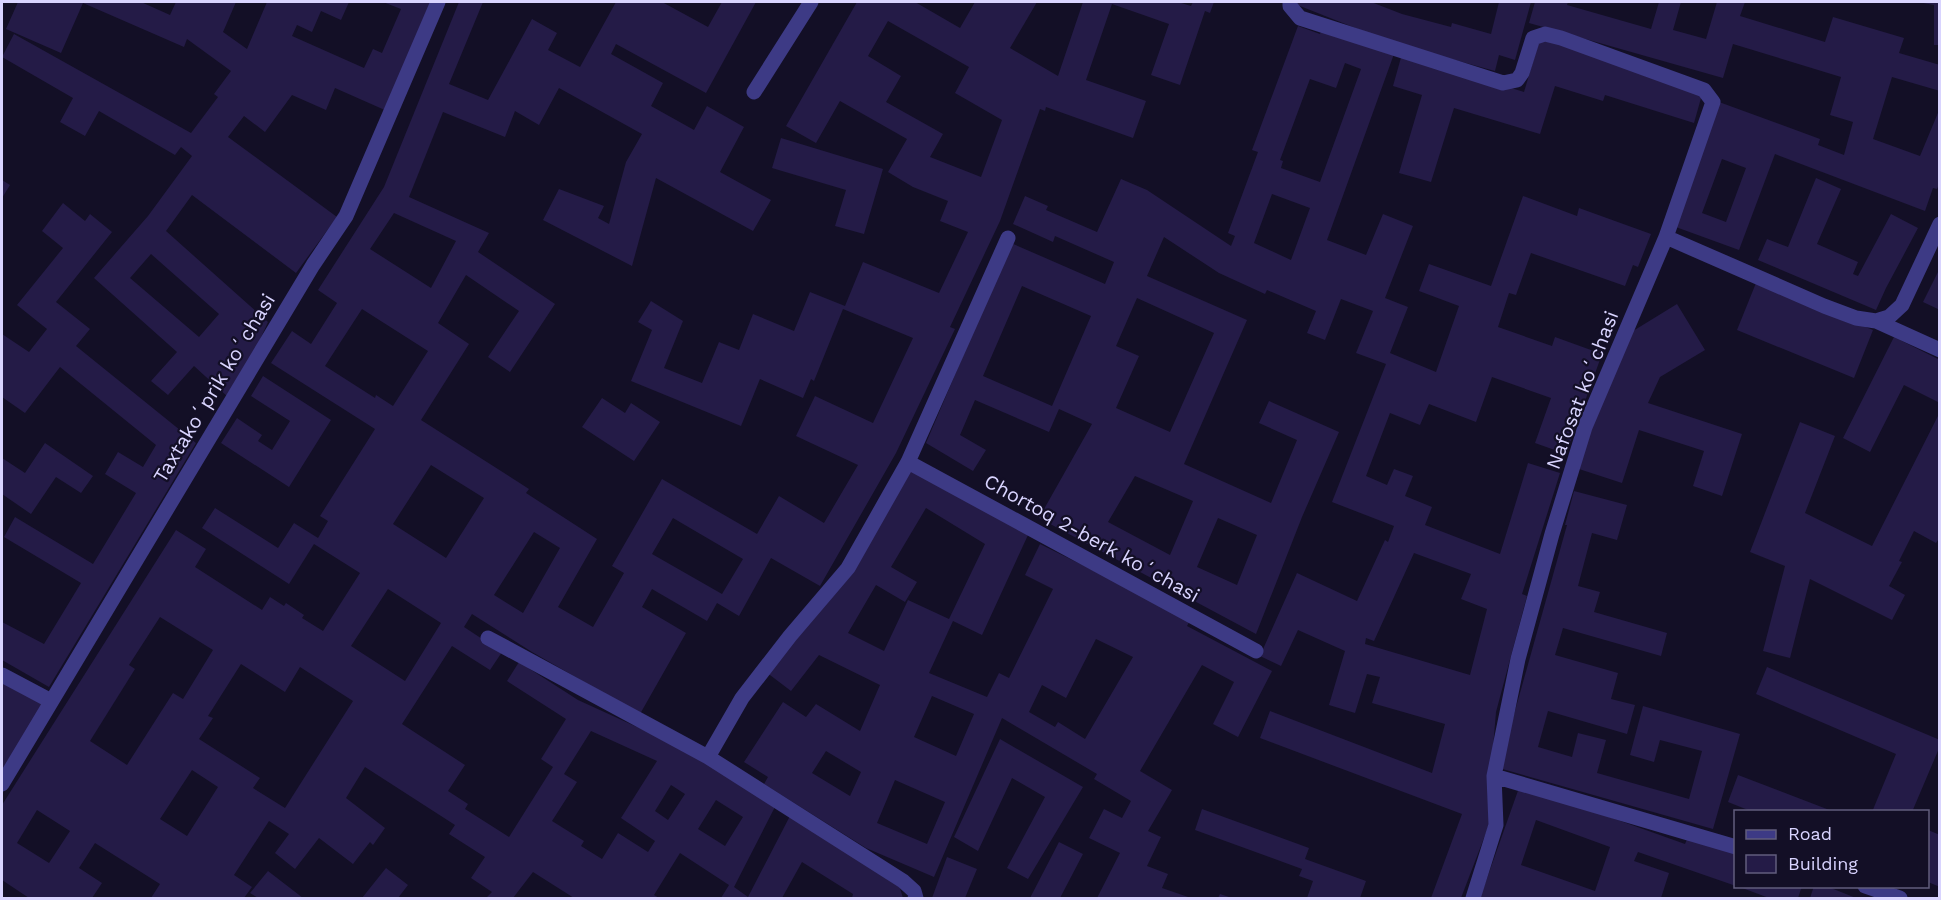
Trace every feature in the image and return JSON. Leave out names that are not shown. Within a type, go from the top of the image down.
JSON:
[{"type":"street","name":"Taxtakoʻprik koʻchasi","points":[[2,784],[313,265],[346,216],[438,2]]},
{"type":"street","points":[[754,92],[811,2]]},
{"type":"street","name":"Nafosat koʻchasi","points":[[1290,2],[1290,6],[1300,18],[1503,83],[1517,80],[1522,73],[1533,38],[1545,34],[1571,41],[1704,90],[1713,102],[1666,237],[1585,428],[1552,534],[1518,659],[1494,776],[1496,825],[1473,898]]},
{"type":"street","points":[[1876,321],[1889,317],[1902,306],[1940,224]]},
{"type":"street","points":[[1666,237],[1824,306],[1856,318],[1876,321],[1940,350]]},
{"type":"street","points":[[708,757],[742,698],[790,636],[849,568],[908,462],[1008,238]]},
{"type":"street","name":"Chortoq 2-berk koʻchasi","points":[[908,462],[1256,651]]},
{"type":"street","points":[[488,638],[708,757],[903,881],[914,891],[916,898]]},
{"type":"street","points":[[2,675],[51,701]]},
{"type":"street","points":[[1494,776],[1734,846]]},
{"type":"street","points":[[1871,888],[1900,898]]},
{"type":"building","points":[[18,2],[141,2],[170,15],[176,2],[236,2],[223,32],[247,49],[267,2],[349,2],[341,20],[321,11],[312,32],[297,25],[292,36],[364,68],[373,49],[382,53],[401,9],[383,2],[435,2],[387,111],[335,88],[326,110],[292,95],[265,132],[244,116],[228,137],[337,217],[296,273],[192,195],[166,231],[268,322],[243,377],[227,396],[194,366],[168,395],[151,381],[177,352],[94,278],[148,216],[192,156],[181,147],[175,155],[99,111],[85,136],[60,122],[73,98],[2,57],[14,34],[191,133],[218,97],[214,94],[231,71],[187,39],[184,47],[83,3],[61,53],[6,29]],"holes":[[[151,254],[219,314],[199,337],[130,278]]]},
{"type":"building","points":[[459,2],[483,2],[449,84],[488,100],[532,19],[557,33],[548,50],[580,67],[616,2],[662,2],[708,27],[722,2],[756,2],[706,93],[616,44],[611,54],[663,83],[651,106],[694,130],[707,106],[744,127],[720,172],[771,200],[753,231],[656,178],[632,266],[543,220],[559,189],[604,206],[598,218],[609,224],[626,162],[642,134],[559,88],[539,125],[515,111],[505,137],[443,112],[409,197],[489,233],[478,252],[555,304],[510,372],[488,357],[519,311],[466,275],[438,323],[469,344],[421,420],[529,489],[526,493],[597,539],[558,607],[593,627],[624,573],[612,566],[662,479],[757,534],[779,496],[824,523],[858,465],[796,436],[815,396],[873,423],[913,338],[843,309],[814,381],[811,379],[803,398],[760,379],[741,426],[631,381],[652,330],[638,322],[651,301],[683,321],[664,368],[702,383],[719,342],[739,350],[753,314],[794,331],[810,292],[845,306],[863,262],[939,293],[968,232],[940,221],[948,201],[913,187],[888,172],[907,139],[840,101],[816,143],[786,126],[857,2],[915,2],[960,28],[975,2],[1037,2],[1010,48],[1058,76],[1083,2],[1178,2],[1191,6],[1193,2],[1214,2],[1210,13],[1205,11],[1180,85],[1151,75],[1169,24],[1112,4],[1086,80],[1146,101],[1133,138],[1046,107],[1045,111],[1040,109],[1000,221],[950,327],[955,329],[896,453],[820,586],[771,558],[739,616],[717,603],[707,621],[652,589],[642,607],[686,633],[640,714],[532,652],[472,614],[464,627],[502,652],[490,670],[452,646],[402,724],[465,765],[448,791],[468,804],[465,809],[509,837],[553,767],[541,759],[566,719],[507,681],[519,662],[578,700],[707,759],[777,803],[734,887],[748,897],[791,814],[898,882],[903,898],[852,898],[853,894],[802,862],[782,898],[721,898],[729,885],[680,853],[654,895],[659,898],[574,898],[533,872],[513,898],[486,898],[492,892],[471,878],[485,857],[449,834],[455,825],[365,767],[346,798],[385,828],[373,845],[370,842],[353,864],[319,838],[295,869],[275,853],[289,834],[269,821],[234,875],[252,887],[244,898],[151,898],[160,884],[95,843],[79,868],[102,883],[92,898],[29,898],[2,880],[2,805],[176,530],[206,549],[195,567],[262,610],[270,597],[284,606],[286,603],[304,615],[302,618],[323,631],[360,573],[314,544],[289,584],[202,528],[215,508],[278,548],[294,523],[318,538],[328,521],[320,516],[375,429],[271,363],[292,331],[311,344],[337,303],[318,290],[384,187]],"holes":[[[888,21],[969,67],[955,93],[1002,120],[981,177],[930,157],[943,134],[886,102],[901,76],[868,56]],[[394,213],[456,241],[431,288],[370,249]],[[362,309],[428,351],[393,406],[376,395],[375,398],[325,366]],[[431,465],[484,498],[446,558],[393,524]],[[673,518],[743,559],[722,594],[652,554]],[[534,532],[560,548],[523,613],[494,595]],[[388,589],[441,623],[405,681],[351,646]],[[160,617],[213,650],[183,699],[173,693],[127,765],[90,741],[135,669],[129,665]],[[241,664],[285,692],[300,667],[353,701],[285,808],[253,788],[260,778],[199,739],[213,718],[208,716]],[[591,731],[657,761],[621,818],[655,841],[648,852],[618,833],[602,859],[581,846],[584,841],[552,821],[577,782],[564,774]],[[192,770],[218,787],[187,836],[160,819]],[[671,785],[685,794],[668,820],[655,811]],[[716,800],[743,817],[725,846],[698,829]],[[37,810],[70,831],[49,863],[17,843]]]},
{"type":"building","points":[[1290,2],[1371,2],[1402,14],[1451,27],[1452,23],[1491,34],[1499,2],[1531,2],[1515,60],[1499,55],[1495,71],[1393,43]]},
{"type":"building","points":[[1535,2],[1568,2],[1567,5],[1651,29],[1659,2],[1681,2],[1673,30],[1706,39],[1717,2],[1745,2],[1740,16],[1825,42],[1833,17],[1904,38],[1899,53],[1940,65],[1940,91],[1892,77],[1873,139],[1920,156],[1940,108],[1940,182],[1937,189],[1933,188],[1925,211],[1775,154],[1739,250],[1673,226],[1719,102],[1820,139],[1818,145],[1844,155],[1853,122],[1830,115],[1841,77],[1733,44],[1723,78],[1529,23]],"holes":[[[1722,159],[1746,168],[1726,222],[1702,213]]]},
{"type":"building","points":[[1918,2],[1940,2],[1940,45],[1934,45],[1934,5]]},
{"type":"building","points":[[1298,26],[1320,34],[1323,27],[1394,54],[1327,240],[1366,255],[1383,214],[1413,226],[1385,298],[1408,307],[1390,353],[1436,372],[1459,306],[1419,291],[1429,264],[1491,286],[1523,196],[1577,216],[1579,208],[1651,234],[1638,267],[1633,265],[1625,286],[1531,253],[1516,295],[1509,293],[1498,327],[1552,346],[1555,337],[1602,354],[1566,454],[1535,443],[1551,398],[1492,377],[1476,422],[1429,404],[1420,425],[1390,413],[1366,476],[1387,485],[1394,469],[1413,476],[1405,496],[1432,507],[1425,525],[1500,554],[1528,463],[1560,473],[1522,594],[1527,596],[1496,712],[1489,795],[1492,817],[1461,898],[1431,898],[1462,814],[1260,738],[1270,711],[1432,773],[1445,724],[1372,703],[1380,677],[1367,674],[1355,713],[1329,705],[1345,651],[1298,630],[1281,666],[1260,656],[1297,573],[1357,601],[1385,540],[1388,542],[1394,526],[1332,502],[1386,364],[1356,353],[1373,311],[1341,299],[1325,340],[1307,333],[1316,311],[1267,290],[1265,294],[1219,273],[1164,237],[1147,276],[1247,320],[1184,464],[1271,503],[1297,440],[1259,423],[1269,401],[1339,432],[1302,517],[1256,634],[1039,518],[1092,424],[1059,409],[1049,432],[975,400],[960,435],[986,450],[973,471],[926,443],[1011,243],[1105,284],[1114,262],[1055,236],[1053,242],[1013,224],[1025,196],[1048,206],[1046,210],[1097,232],[1121,179],[1147,190],[1231,246],[1235,236],[1228,233],[1258,152],[1252,150]],"holes":[[[1345,63],[1361,69],[1320,182],[1281,168],[1283,161],[1280,160],[1310,79],[1336,88]],[[1272,194],[1310,208],[1291,260],[1254,243]],[[1022,286],[1091,316],[1052,406],[983,376]],[[1137,298],[1214,333],[1170,432],[1116,408],[1139,356],[1116,346]],[[1135,476],[1193,501],[1170,555],[1108,522]],[[1218,518],[1257,535],[1237,585],[1197,567]],[[1414,553],[1471,574],[1461,599],[1487,609],[1470,675],[1365,644],[1366,638],[1374,641]]]},
{"type":"building","points":[[1541,35],[1703,91],[1694,123],[1605,95],[1603,101],[1555,86],[1540,134],[1454,108],[1431,182],[1399,173],[1422,95],[1393,86],[1402,54],[1524,92]]},
{"type":"building","points":[[781,138],[883,169],[864,234],[835,226],[846,190],[772,168]]},
{"type":"building","points":[[1816,178],[1841,189],[1817,244],[1858,262],[1853,274],[1858,276],[1891,214],[1918,228],[1876,310],[1758,260],[1767,239],[1788,247]]},
{"type":"building","points":[[2,180],[10,185],[2,198]]},
{"type":"building","points":[[63,203],[85,221],[90,214],[112,232],[56,302],[90,329],[76,346],[196,443],[49,687],[2,660],[2,622],[44,644],[81,583],[4,537],[15,517],[93,564],[136,493],[105,474],[118,452],[143,467],[156,445],[60,367],[25,413],[2,397],[2,334],[29,352],[47,329],[17,305],[63,248],[42,231]]},
{"type":"building","points":[[1940,268],[1940,310],[1923,302]]},
{"type":"building","points":[[1756,283],[1873,330],[1854,378],[1737,330]]},
{"type":"building","points":[[1677,304],[1705,350],[1660,377],[1648,403],[1742,434],[1722,496],[1693,486],[1704,451],[1639,430],[1622,483],[1579,469],[1604,389],[1633,331]]},
{"type":"building","points":[[1894,337],[1940,360],[1940,403],[1904,385],[1870,452],[1843,438]]},
{"type":"building","points":[[263,376],[331,420],[289,487],[221,443],[237,418],[262,435],[258,441],[272,450],[290,421],[251,396]]},
{"type":"building","points":[[602,398],[625,413],[631,403],[660,422],[634,461],[582,427]]},
{"type":"building","points":[[1940,412],[1940,537],[1936,543],[1914,531],[1899,561],[1902,562],[1889,586],[1905,595],[1892,620],[1810,579],[1790,658],[1763,651],[1785,566],[1750,552],[1800,422],[1835,436],[1805,513],[1872,546]]},
{"type":"building","points":[[45,443],[93,476],[81,493],[56,477],[31,514],[2,494],[2,458],[25,473]]},
{"type":"building","points":[[912,465],[1028,535],[982,635],[953,621],[929,673],[987,697],[999,673],[1009,678],[1053,589],[1025,575],[1040,544],[1191,619],[1187,626],[1272,671],[1238,737],[1213,724],[1234,682],[1202,665],[1140,771],[1172,790],[1148,831],[1161,837],[1147,866],[1168,874],[1162,888],[1191,898],[1097,898],[1120,853],[1089,838],[1104,809],[1122,818],[1131,801],[1094,779],[1097,774],[1002,718],[934,877],[866,848],[764,784],[768,777],[744,762],[783,702],[806,717],[816,704],[860,731],[880,685],[819,655],[791,691],[766,672]],"holes":[[[926,508],[985,544],[949,619],[908,600],[884,651],[848,633],[876,585],[905,602],[917,582],[891,567]],[[1096,639],[1133,657],[1085,739],[1058,722],[1055,727],[1029,712],[1042,685],[1066,698]],[[932,696],[974,714],[956,756],[914,737]],[[826,751],[861,772],[850,796],[812,773]],[[895,780],[945,802],[927,844],[877,823]]]},
{"type":"building","points":[[1574,491],[1627,505],[1617,540],[1592,533],[1578,586],[1600,592],[1594,612],[1667,633],[1661,656],[1563,628],[1555,655],[1618,673],[1611,699],[1635,705],[1627,734],[1548,711],[1538,747],[1572,757],[1578,733],[1606,740],[1597,773],[1689,799],[1702,751],[1660,740],[1654,762],[1630,755],[1643,706],[1740,734],[1713,829],[1499,768],[1567,525],[1565,525]]},
{"type":"building","points":[[1767,667],[1940,740],[1940,746],[1913,810],[1873,810],[1896,754],[1756,694]]},
{"type":"building","points":[[2,677],[45,703],[2,777],[3,712]]},
{"type":"building","points":[[1000,739],[1083,787],[1028,879],[1007,868],[1045,797],[1012,778],[978,851],[954,837]]},
{"type":"building","points":[[1738,775],[1829,810],[1748,810],[1728,802]]},
{"type":"building","points":[[1520,785],[1685,844],[1688,837],[1734,852],[1734,885],[1638,852],[1634,861],[1669,873],[1661,898],[1480,898]],"holes":[[[1536,820],[1610,847],[1595,891],[1521,865]]]},
{"type":"building","points":[[1202,809],[1309,848],[1305,859],[1366,881],[1360,898],[1307,898],[1313,881],[1299,876],[1302,869],[1195,830]]},
{"type":"building","points":[[1929,830],[1940,835],[1940,887],[1929,882]]},
{"type":"building","points":[[1059,842],[1083,854],[1060,898],[1030,898]]},
{"type":"building","points":[[947,857],[977,869],[965,898],[932,898]]},
{"type":"building","points":[[386,868],[408,885],[398,898],[362,898]]},
{"type":"building","points":[[268,871],[303,898],[258,898],[250,893]]},
{"type":"building","points":[[1742,888],[1801,888],[1798,898],[1769,898]]},
{"type":"building","points":[[1813,888],[1831,888],[1856,898],[1810,898]]},
{"type":"building","points":[[1220,894],[1232,898],[1218,898]]}]
